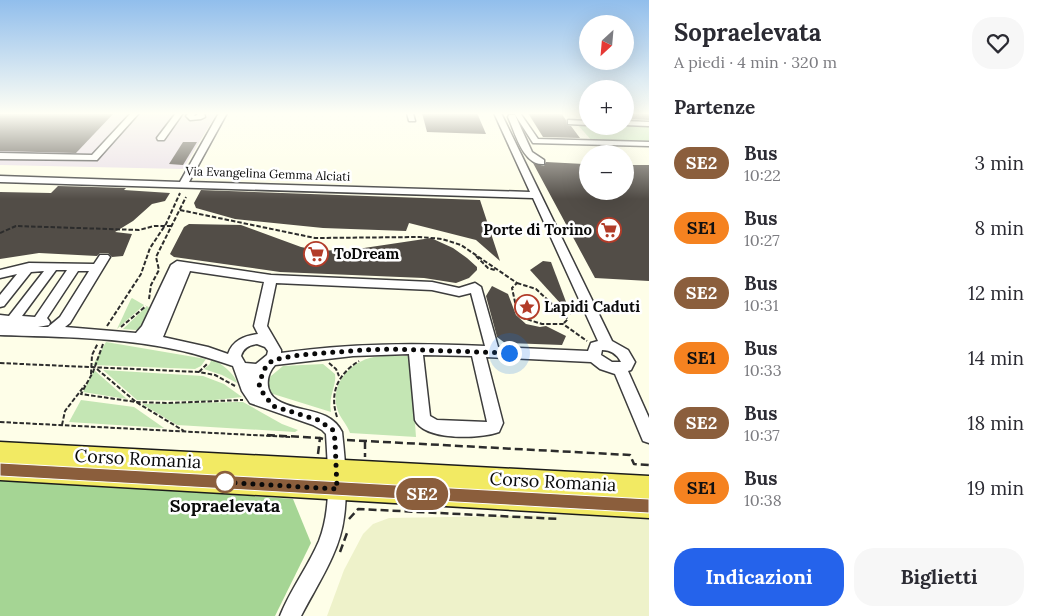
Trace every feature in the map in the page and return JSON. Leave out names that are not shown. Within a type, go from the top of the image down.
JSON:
[{"type":"main road","name":"Corso Romania","points":[[0,452],[649,506]]},
{"type":"main road","name":"Corso Romania","points":[[0,470],[649,487]]},
{"type":"street","points":[[0,156],[94,158],[109,142]]},
{"type":"street","points":[[183,184],[207,142]]},
{"type":"street","points":[[0,330],[139,338],[256,370],[269,363],[299,355],[363,350],[415,349],[486,352],[599,350],[617,348],[625,355],[627,364],[620,368],[607,366],[599,350],[536,195],[512,142]]},
{"type":"street","points":[[518,142],[523,153],[538,162],[528,153],[523,142]]},
{"type":"street","points":[[564,142],[649,144]]},
{"type":"street","name":"Via Evangelina Gemma Alciati","points":[[0,179],[536,195]]},
{"type":"street","points":[[51,332],[62,323],[107,257],[72,325],[73,328],[82,334]]},
{"type":"street","points":[[139,338],[147,329],[178,265],[270,279],[432,286],[459,292],[475,287],[486,352],[495,423],[493,427],[485,430],[434,427],[423,420],[415,349]]},
{"type":"street","points":[[0,274],[29,268],[53,266],[92,267],[96,271]]},
{"type":"street","points":[[6,320],[53,266]]},
{"type":"street","points":[[38,322],[75,267]]},
{"type":"street","points":[[155,341],[186,267]]},
{"type":"street","points":[[0,303],[29,268]]},
{"type":"street","points":[[270,279],[260,326],[241,344],[234,354],[252,396],[261,402],[318,420],[333,430],[337,479],[335,518],[327,545],[290,616]]},
{"type":"street","points":[[6,320],[62,323]]},
{"type":"street","points":[[260,326],[271,344],[275,355],[259,383],[260,389],[273,406]]},
{"type":"street","points":[[208,356],[258,339],[299,355]]},
{"type":"street","points":[[620,368],[649,434]]},
{"type":"path","points":[[104,331],[141,274],[150,248],[165,226],[179,196]]},
{"type":"path","points":[[118,330],[148,303],[151,285],[160,270],[156,257],[186,197]]},
{"type":"path","points":[[180,210],[315,238],[420,237],[442,239],[461,245],[488,268],[498,271],[517,283],[531,285],[563,311],[568,319],[563,324]]},
{"type":"path","points":[[0,233],[16,226],[139,230],[172,226]]},
{"type":"path","points":[[517,283],[512,288],[515,302],[523,318],[542,324],[563,324],[599,350]]},
{"type":"path","points":[[98,343],[92,355],[93,368],[81,394],[136,402],[190,403],[245,400]]},
{"type":"path","points":[[62,425],[66,411],[88,380],[103,344]]},
{"type":"path","points":[[199,372],[208,356]]},
{"type":"path","points":[[343,423],[337,417],[333,406],[334,390],[340,376],[361,360]]},
{"type":"path","points":[[0,363],[199,372],[215,376],[240,388]]},
{"type":"path","points":[[93,368],[103,372],[136,402],[186,432]]},
{"type":"path","points":[[0,422],[320,438]]},
{"type":"path","points":[[348,435],[350,440]]},
{"type":"path","points":[[365,441],[630,455],[634,464],[649,465]]},
{"type":"path","points":[[366,510],[561,519]]},
{"type":"shaded area","points":[[0,142],[200,142],[183,169],[0,165]]},
{"type":"green space","points":[[593,142],[593,142],[649,142],[649,144]]},
{"type":"green space","points":[[131,299],[144,305],[117,329]]},
{"type":"green space","points":[[147,306],[151,309],[141,329],[123,329]]},
{"type":"green space","points":[[106,342],[206,359],[201,366],[195,369],[93,365]]},
{"type":"green space","points":[[383,356],[410,356],[416,437],[350,433],[338,411],[336,399],[337,390],[344,375],[366,359]]},
{"type":"green space","points":[[212,359],[228,369],[237,383],[222,375],[204,369]]},
{"type":"green space","points":[[323,364],[335,374],[330,406],[331,412],[270,393],[265,381],[283,366]]},
{"type":"green space","points":[[94,370],[127,399],[83,392]]},
{"type":"green space","points":[[103,370],[203,376],[224,384],[242,397],[206,401],[137,400]]},
{"type":"green space","points":[[81,400],[134,407],[164,428],[69,422]]},
{"type":"green space","points":[[243,402],[282,424],[298,430],[295,432],[177,425],[142,404]]},
{"type":"green space","points":[[0,478],[293,499],[311,543],[275,616],[0,616]]},
{"type":"green space","points":[[622,514],[649,517],[649,616],[327,616],[344,570],[363,534],[373,524],[389,518]]},
{"type":"building","points":[[0,142],[87,142],[76,153],[0,151]]},
{"type":"building","points":[[183,142],[197,142],[183,165],[169,164]]},
{"type":"building","name":"Porte di Torino","points":[[546,162],[579,164],[579,200],[634,200],[634,165],[649,165],[649,281],[595,278],[533,163],[544,166]]},
{"type":"building","points":[[58,186],[126,188],[124,190],[170,193],[165,201],[152,204],[133,221],[115,232],[132,234],[123,256],[112,257],[108,253],[100,253],[97,256],[39,253],[0,259],[0,192],[51,193]]},
{"type":"building","points":[[201,190],[480,200],[500,261],[476,240],[409,223],[406,231],[323,228],[235,219],[196,208],[194,203]]},
{"type":"building","name":"ToDream","points":[[189,224],[241,225],[301,247],[321,251],[364,248],[431,238],[453,248],[477,267],[477,270],[469,278],[456,283],[424,278],[280,272],[174,257],[170,254],[184,227]]},
{"type":"building","points":[[543,261],[551,262],[571,315],[530,270]]},
{"type":"building","points":[[492,286],[508,294],[516,315],[526,324],[540,327],[546,326],[566,336],[562,345],[505,343],[497,337],[486,296]]},
{"type":"bus line","name":"SE2","points":[[0,470],[649,506]]},
{"type":"place","name":"Porte di Torino","points":[[609,230]]},
{"type":"place","name":"ToDream","points":[[316,254]]},
{"type":"place","name":"Lapidi Caduti","points":[[527,307]]},
{"type":"place","name":"Sopraelevata","points":[[225,482]]},
{"type":"route","points":[[225,482],[221,482],[337,489],[333,430],[318,420],[273,406],[263,396],[259,383],[263,370],[273,360],[299,355],[390,349],[509,353]]}]
